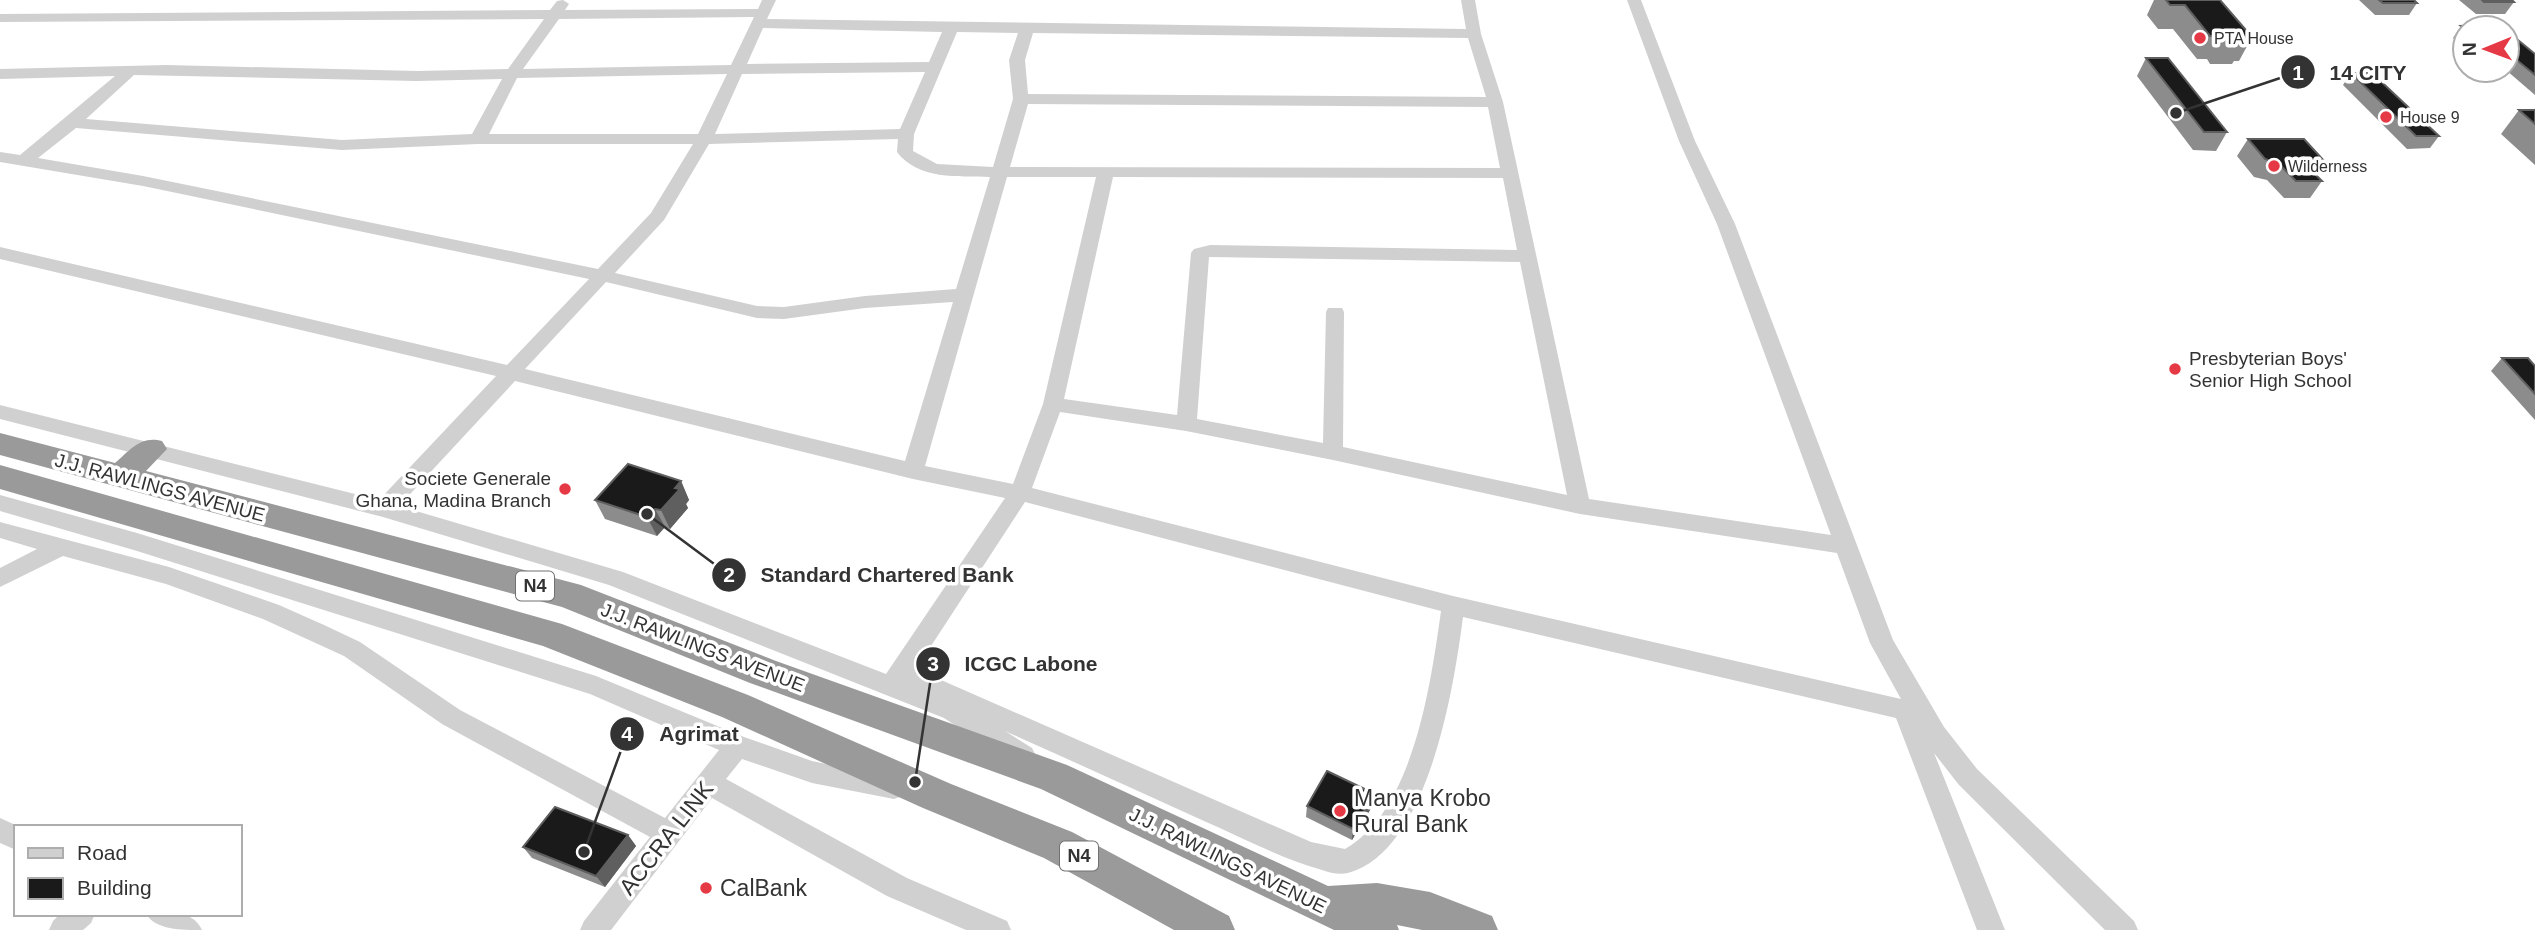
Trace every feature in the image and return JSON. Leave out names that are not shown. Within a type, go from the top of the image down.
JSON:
[{"type":"highway","name":"J.J. RAWLINGS AVENUE","points":[[0,444],[569,595],[763,672],[1054,776],[1378,930]]},
{"type":"highway","points":[[119,477],[151,449]]},
{"type":"highway","name":"J.J. RAWLINGS AVENUE","points":[[0,477],[77,525],[550,634],[735,706],[937,796],[1058,845],[1214,930]]},
{"type":"highway","points":[[1322,905],[1377,902],[1430,912],[1477,930]]},
{"type":"street","points":[[478,139],[512,74],[565,0]]},
{"type":"street","points":[[1468,0],[1474,34],[1495,102],[1580,506]]},
{"type":"street","points":[[1634,0],[1688,141],[1726,224],[1882,643],[1914,711],[1991,930]]},
{"type":"street","points":[[383,509],[658,216],[704,139],[762,12]]},
{"type":"street","points":[[0,18],[762,12],[951,27],[1474,34]]},
{"type":"street","points":[[951,27],[906,134],[905,152],[914,163],[926,168],[999,172],[1509,173]]},
{"type":"street","points":[[913,471],[1021,99],[1017,60],[1027,29]]},
{"type":"street","points":[[0,74],[130,71],[417,76],[934,67]]},
{"type":"street","points":[[25,160],[72,123],[130,71]]},
{"type":"street","points":[[1021,99],[1495,102]]},
{"type":"street","points":[[72,123],[342,145],[478,139],[704,139],[906,134]]},
{"type":"street","points":[[0,157],[600,275],[757,312],[783,313],[865,302],[963,295]]},
{"type":"street","points":[[897,680],[1020,493],[1054,404],[1106,172]]},
{"type":"street","points":[[0,253],[512,373],[913,471],[1020,493],[1452,605],[1914,711],[1968,777],[2124,930]]},
{"type":"street","points":[[1186,425],[1200,253],[1527,256]]},
{"type":"street","points":[[1333,452],[1335,312]]},
{"type":"street","points":[[1054,404],[1333,452],[1580,506],[1844,545]]},
{"type":"street","points":[[0,412],[383,509],[615,578],[897,680],[1289,846],[1325,859],[1347,862],[1367,850],[1387,830],[1410,785],[1430,736],[1445,667],[1452,605]]},
{"type":"street","points":[[0,503],[596,686],[737,746],[812,772],[937,796]]},
{"type":"street","points":[[0,578],[77,525]]},
{"type":"street","points":[[0,530],[77,525],[169,576],[271,612],[316,632],[352,649],[451,716],[669,834]]},
{"type":"street","points":[[897,680],[953,711],[1054,776]]},
{"type":"street","name":"ACCRA LINK","points":[[594,930],[737,746]]},
{"type":"street","points":[[709,783],[897,887],[997,930]]},
{"type":"street","points":[[62,930],[79,916]]},
{"type":"street","points":[[164,916],[188,930]]},
{"type":"building","points":[[2166,0],[2220,0],[2252,37],[2242,37],[2245,41],[2210,36],[2185,5],[2170,5]]},
{"type":"building","points":[[2379,0],[2414,0],[2417,3],[2383,3]]},
{"type":"building","points":[[2482,0],[2512,0],[2514,2],[2484,2]]},
{"type":"building","points":[[2521,42],[2535,54],[2535,75],[2521,64]]},
{"type":"building","points":[[2146,58],[2168,58],[2227,132],[2204,132]]},
{"type":"building","points":[[2351,73],[2372,73],[2439,136],[2416,136]]},
{"type":"building","points":[[2519,110],[2535,110],[2535,124]]},
{"type":"building","points":[[2248,139],[2304,139],[2326,163],[2304,163],[2322,181],[2296,181],[2278,163],[2265,159]]},
{"type":"building","points":[[2502,358],[2528,358],[2535,366],[2535,394]]},
{"type":"building","points":[[628,464],[681,481],[675,488],[680,489],[661,510],[655,509],[647,517],[595,500]]},
{"type":"building","name":"Manya Krobo Rural Bank","points":[[1327,771],[1375,794],[1353,829],[1307,806]]},
{"type":"building","points":[[555,807],[628,835],[596,876],[523,847]]},
{"type":"place","name":"PTA House","points":[[2200,38]]},
{"type":"place","name":"14 CITY","points":[[2176,113]]},
{"type":"place","name":"House 9","points":[[2386,117]]},
{"type":"place","name":"Wilderness","points":[[2274,166]]},
{"type":"place","name":"Presbyterian Boys' Senior High School","points":[[2175,369]]},
{"type":"place","name":"Societe Generale Ghana, Madina Branch","points":[[565,489]]},
{"type":"place","name":"Standard Chartered Bank","points":[[647,514]]},
{"type":"place","name":"ICGC Labone","points":[[915,782]]},
{"type":"place","name":"Manya Krobo Rural Bank","points":[[1340,811]]},
{"type":"place","name":"Agrimat","points":[[584,852]]},
{"type":"place","name":"CalBank","points":[[706,888]]}]
